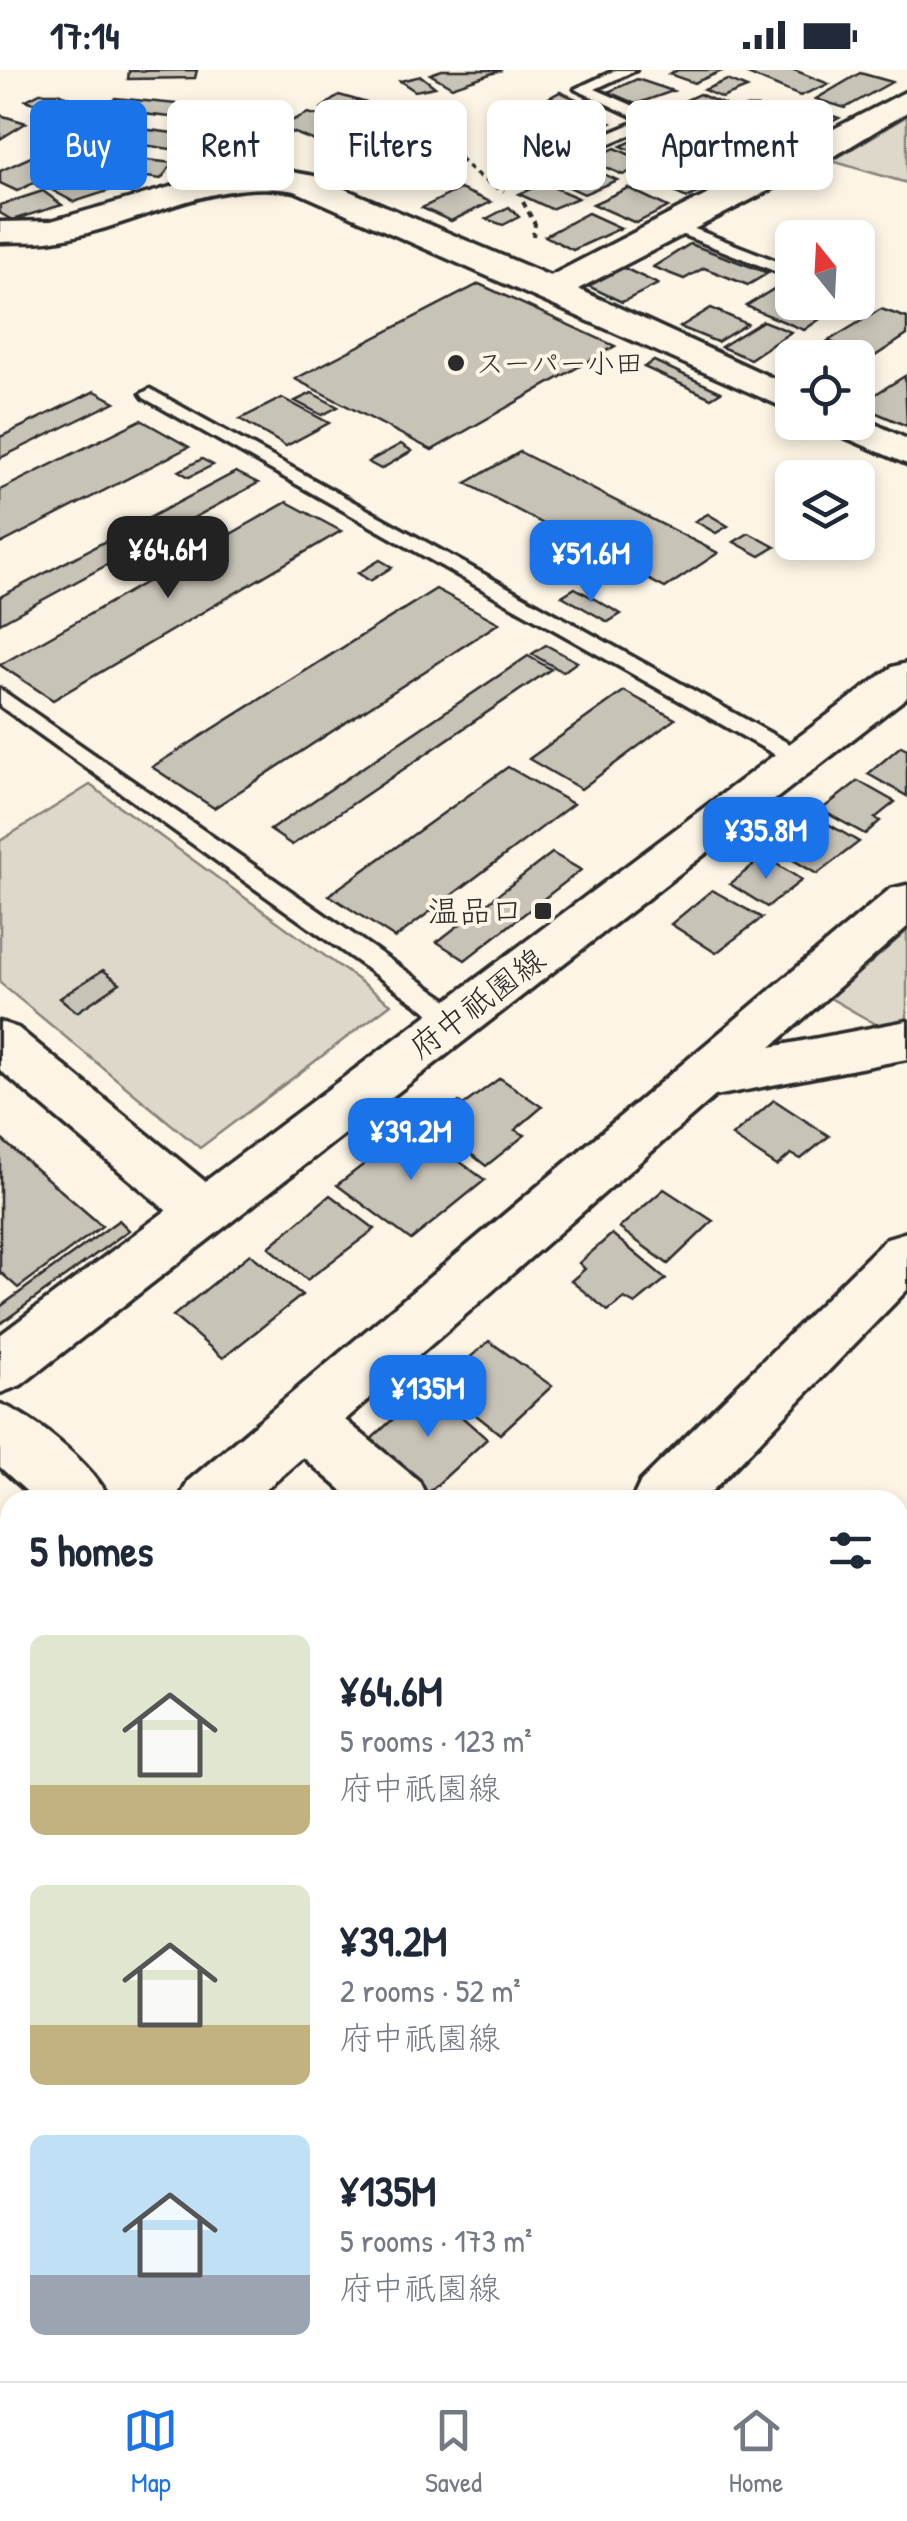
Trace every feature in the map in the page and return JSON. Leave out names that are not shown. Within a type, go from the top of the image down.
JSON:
[{"type":"street","points":[[833,142],[907,100]]},
{"type":"street","points":[[0,232],[54,231],[230,179],[269,177],[302,183],[550,289],[775,392]]},
{"type":"street","points":[[550,289],[744,190]]},
{"type":"street","points":[[875,437],[907,452]]},
{"type":"street","name":"府中祇園線","points":[[0,1368],[907,676]]},
{"type":"street","points":[[222,1490],[907,900]]},
{"type":"street","points":[[698,1080],[907,1040]]},
{"type":"street","points":[[0,1041],[205,1212]]},
{"type":"street","points":[[674,1490],[907,1254]]},
{"type":"street","points":[[303,1420],[385,1490]]},
{"type":"street","points":[[0,1430],[68,1490]]},
{"type":"lane","points":[[626,108],[582,89],[629,70]]},
{"type":"lane","points":[[674,226],[775,266]]},
{"type":"lane","points":[[150,394],[798,758]]},
{"type":"lane","points":[[0,696],[456,1019]]},
{"type":"path","points":[[467,163],[494,186],[524,202],[535,224],[532,241],[500,268]]},
{"type":"shaded area","points":[[907,116],[907,183],[833,160]]},
{"type":"shaded area","points":[[90,785],[391,1004],[200,1148],[0,983],[0,841]]},
{"type":"shaded area","points":[[907,931],[907,1022],[881,1027],[830,998]]},
{"type":"building","points":[[197,70],[195,78],[128,79],[129,71]]},
{"type":"building","points":[[442,70],[502,70],[452,87],[430,74]]},
{"type":"building","points":[[678,70],[722,71],[694,83],[669,74]]},
{"type":"building","points":[[738,70],[794,70],[829,84],[800,96]]},
{"type":"building","points":[[860,73],[892,82],[845,108],[833,104],[833,100],[816,99]]},
{"type":"building","points":[[421,76],[435,87],[415,91],[400,81]]},
{"type":"building","points":[[637,79],[673,91],[647,100],[627,100],[608,92]]},
{"type":"building","points":[[727,80],[747,88],[722,98],[704,90]]},
{"type":"building","points":[[560,92],[578,100],[545,100]]},
{"type":"building","points":[[40,93],[58,93],[76,100],[30,101],[26,100]]},
{"type":"building","points":[[699,94],[713,100],[686,100]]},
{"type":"building","points":[[147,101],[167,103],[167,117],[147,115]]},
{"type":"building","points":[[308,113],[314,115],[314,141],[294,133],[294,120]]},
{"type":"building","points":[[0,115],[26,123],[0,139]]},
{"type":"building","points":[[147,130],[167,132],[167,149],[147,146]]},
{"type":"building","points":[[615,148],[626,153],[626,174],[606,168],[606,152]]},
{"type":"building","points":[[30,157],[30,185],[17,191],[0,183],[0,171]]},
{"type":"building","points":[[147,160],[167,162],[161,179],[147,177]]},
{"type":"building","points":[[626,189],[668,207],[636,223],[593,204]]},
{"type":"building","points":[[52,190],[108,191],[74,202]]},
{"type":"building","points":[[458,190],[491,202],[451,221],[422,208]]},
{"type":"building","points":[[528,190],[560,190],[578,198],[551,209],[519,194]]},
{"type":"building","points":[[669,190],[704,190],[687,198]]},
{"type":"building","points":[[43,191],[62,205],[12,220],[0,213],[0,205]]},
{"type":"building","points":[[509,207],[519,217],[503,225],[486,219]]},
{"type":"building","points":[[588,213],[621,228],[573,250],[545,236]]},
{"type":"building","points":[[690,244],[768,273],[748,285],[704,268],[684,279],[653,267]]},
{"type":"building","points":[[622,267],[658,284],[622,302],[588,286]]},
{"type":"building","name":"スーパー小田","points":[[479,284],[615,346],[432,450],[295,379]]},
{"type":"building","points":[[775,288],[775,318],[746,306]]},
{"type":"building","points":[[711,308],[747,324],[717,342],[680,327]]},
{"type":"building","points":[[881,309],[907,318],[907,335],[875,356],[875,340],[830,340],[863,320],[875,320],[875,313]]},
{"type":"building","points":[[780,320],[818,320],[804,330]]},
{"type":"building","points":[[763,321],[791,332],[750,359],[721,347]]},
{"type":"building","points":[[654,361],[721,392],[711,398],[644,367]]},
{"type":"building","points":[[905,376],[907,426],[875,412],[875,395]]},
{"type":"building","points":[[95,391],[115,402],[0,458],[0,437]]},
{"type":"building","points":[[312,393],[338,407],[322,415],[295,401]]},
{"type":"building","points":[[282,398],[329,423],[286,446],[240,419]]},
{"type":"building","points":[[141,420],[189,447],[0,544],[0,490]]},
{"type":"building","points":[[401,444],[412,451],[381,469],[368,462]]},
{"type":"building","points":[[520,452],[718,553],[665,588],[466,483]]},
{"type":"building","points":[[202,459],[213,465],[189,477],[179,471]]},
{"type":"building","points":[[236,472],[258,483],[0,623],[0,597]]},
{"type":"building","points":[[287,502],[341,531],[53,700],[0,665]]},
{"type":"building","points":[[708,514],[728,526],[716,533],[695,521]]},
{"type":"building","points":[[749,533],[775,547],[760,556],[734,542]]},
{"type":"building","points":[[380,560],[392,567],[370,581],[358,573]]},
{"type":"building","points":[[575,588],[621,614],[608,622],[562,596]]},
{"type":"building","points":[[436,589],[499,623],[214,808],[152,767]]},
{"type":"building","points":[[546,645],[577,662],[563,672],[532,654]]},
{"type":"building","points":[[528,656],[551,669],[292,845],[270,830]]},
{"type":"building","points":[[624,691],[675,719],[581,789],[529,759]]},
{"type":"building","points":[[901,746],[907,749],[907,796],[868,774]]},
{"type":"building","points":[[508,767],[573,804],[395,938],[329,895]]},
{"type":"building","points":[[858,781],[895,802],[875,818],[880,821],[865,834],[821,810]]},
{"type":"building","points":[[811,814],[859,842],[817,874],[771,847]]},
{"type":"building","points":[[552,853],[581,870],[465,960],[437,942]]},
{"type":"building","points":[[764,856],[802,880],[767,907],[730,884]]},
{"type":"building","points":[[712,890],[762,918],[716,953],[671,924]]},
{"type":"building","points":[[103,970],[120,983],[77,1012],[60,998]]},
{"type":"building","points":[[500,1078],[542,1107],[515,1130],[525,1135],[486,1166],[432,1123]]},
{"type":"building","points":[[774,1100],[829,1136],[801,1159],[791,1154],[777,1166],[732,1136]]},
{"type":"building","points":[[412,1127],[485,1180],[411,1240],[337,1185]]},
{"type":"building","points":[[0,1138],[102,1226],[18,1288],[0,1272]]},
{"type":"building","points":[[664,1189],[713,1221],[668,1264],[619,1228]]},
{"type":"building","points":[[330,1195],[375,1229],[307,1280],[269,1247]]},
{"type":"building","points":[[119,1220],[129,1230],[0,1324],[0,1307]]},
{"type":"building","points":[[612,1234],[666,1279],[635,1304],[624,1298],[608,1311],[571,1281],[585,1269],[579,1263]]},
{"type":"building","points":[[250,1254],[302,1295],[223,1358],[173,1316]]},
{"type":"building","points":[[489,1341],[552,1386],[500,1434],[438,1385]]},
{"type":"building","points":[[428,1387],[487,1439],[431,1490],[423,1490],[369,1441]]},
{"type":"place","name":"スーパー小田","points":[[456,363]]},
{"type":"place","name":"温品口","points":[[543,911]]}]
